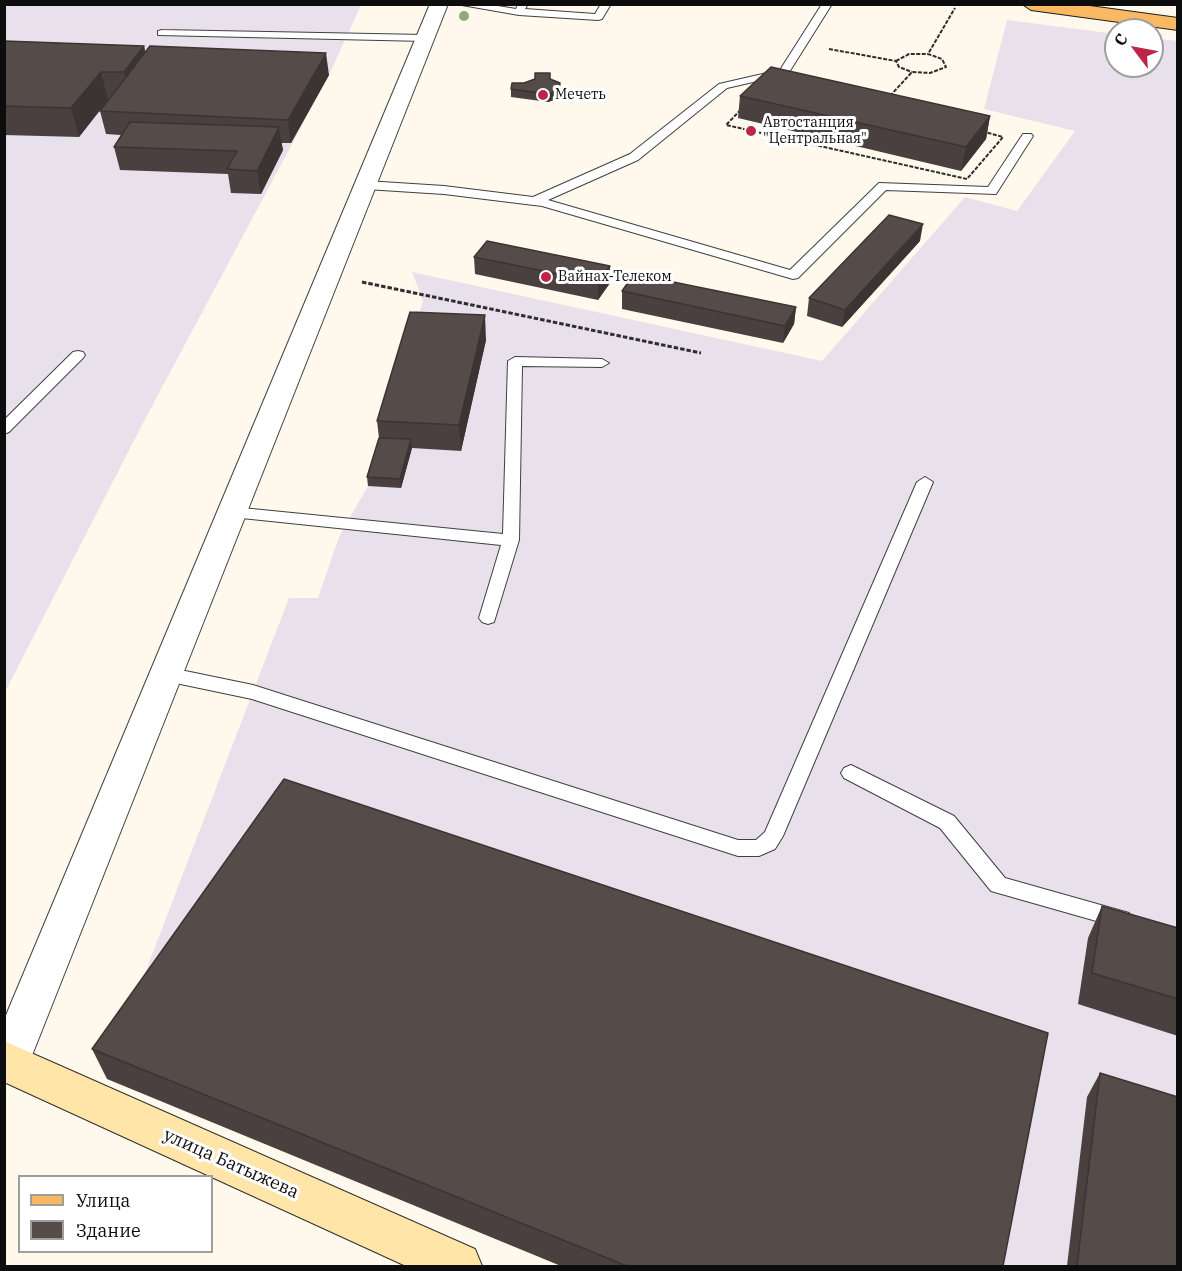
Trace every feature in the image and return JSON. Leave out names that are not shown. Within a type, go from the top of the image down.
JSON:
[{"type":"main road","points":[[1031,4],[1178,24]]},
{"type":"street","points":[[6,1062],[439,4]]},
{"type":"street","name":"улица Батыжева","points":[[6,1062],[458,1266]]},
{"type":"lane","points":[[460,4],[598,17],[606,4]]},
{"type":"lane","points":[[535,201],[634,157],[723,86],[784,72],[827,4]]},
{"type":"lane","points":[[162,33],[425,38]]},
{"type":"lane","points":[[366,184],[444,190],[535,201],[793,275],[883,186],[992,191],[1027,136]]},
{"type":"lane","points":[[4,429],[78,355]]},
{"type":"lane","points":[[488,618],[511,540],[515,361],[602,363]]},
{"type":"lane","points":[[166,674],[253,692],[738,848],[759,848],[768,843],[772,836],[925,483]]},
{"type":"lane","points":[[232,512],[511,540]]},
{"type":"lane","points":[[851,773],[947,822],[998,885],[1144,925]]},
{"type":"path","points":[[928,54],[955,8]]},
{"type":"path","points":[[802,44],[896,61],[909,54],[928,54],[942,59],[946,68],[930,73],[912,72],[899,67],[896,61]]},
{"type":"path","points":[[880,108],[912,72]]},
{"type":"path","points":[[773,84],[880,108],[1003,137],[967,180],[726,124],[761,89],[773,84]]},
{"type":"path","points":[[329,275],[700,353]]},
{"type":"shaded area","points":[[5,5],[361,5],[329,75],[144,421],[5,692]]},
{"type":"shaded area","points":[[1007,20],[1104,32],[1104,78],[1164,78],[1164,39],[1177,41],[1177,1266],[731,1266],[128,1017],[289,598],[318,598],[339,537],[368,486],[423,301],[412,272],[822,361],[965,197],[1017,211],[1075,131],[984,109]]},
{"type":"building","points":[[4,41],[144,46],[124,72],[101,72],[71,108],[4,106]]},
{"type":"building","points":[[150,46],[326,53],[288,120],[100,111]]},
{"type":"building","points":[[771,67],[990,116],[966,147],[740,96]]},
{"type":"building","points":[[535,73],[550,73],[550,79],[560,83],[559,90],[548,94],[511,89],[512,83],[524,83],[535,79]]},
{"type":"building","points":[[130,122],[279,127],[257,171],[227,169],[237,151],[114,147]]},
{"type":"building","points":[[889,215],[923,224],[845,310],[809,298]]},
{"type":"building","points":[[487,241],[610,266],[598,282],[474,257]]},
{"type":"building","points":[[634,274],[796,307],[785,326],[622,291]]},
{"type":"building","points":[[410,312],[485,315],[459,425],[377,421]]},
{"type":"building","points":[[379,438],[411,439],[400,479],[367,477]]},
{"type":"building","points":[[284,779],[1048,1033],[1003,1266],[627,1266],[92,1049]]},
{"type":"building","points":[[1102,906],[1178,928],[1178,999],[1092,973]]},
{"type":"building","points":[[1100,1073],[1178,1097],[1178,1266],[1077,1266]]},
{"type":"place","name":"Мечеть","points":[[543,95]]},
{"type":"place","name":"Автостанция \"Центральная\"","points":[[751,131]]},
{"type":"place","name":"Вайнах-Телеком","points":[[546,277]]}]
